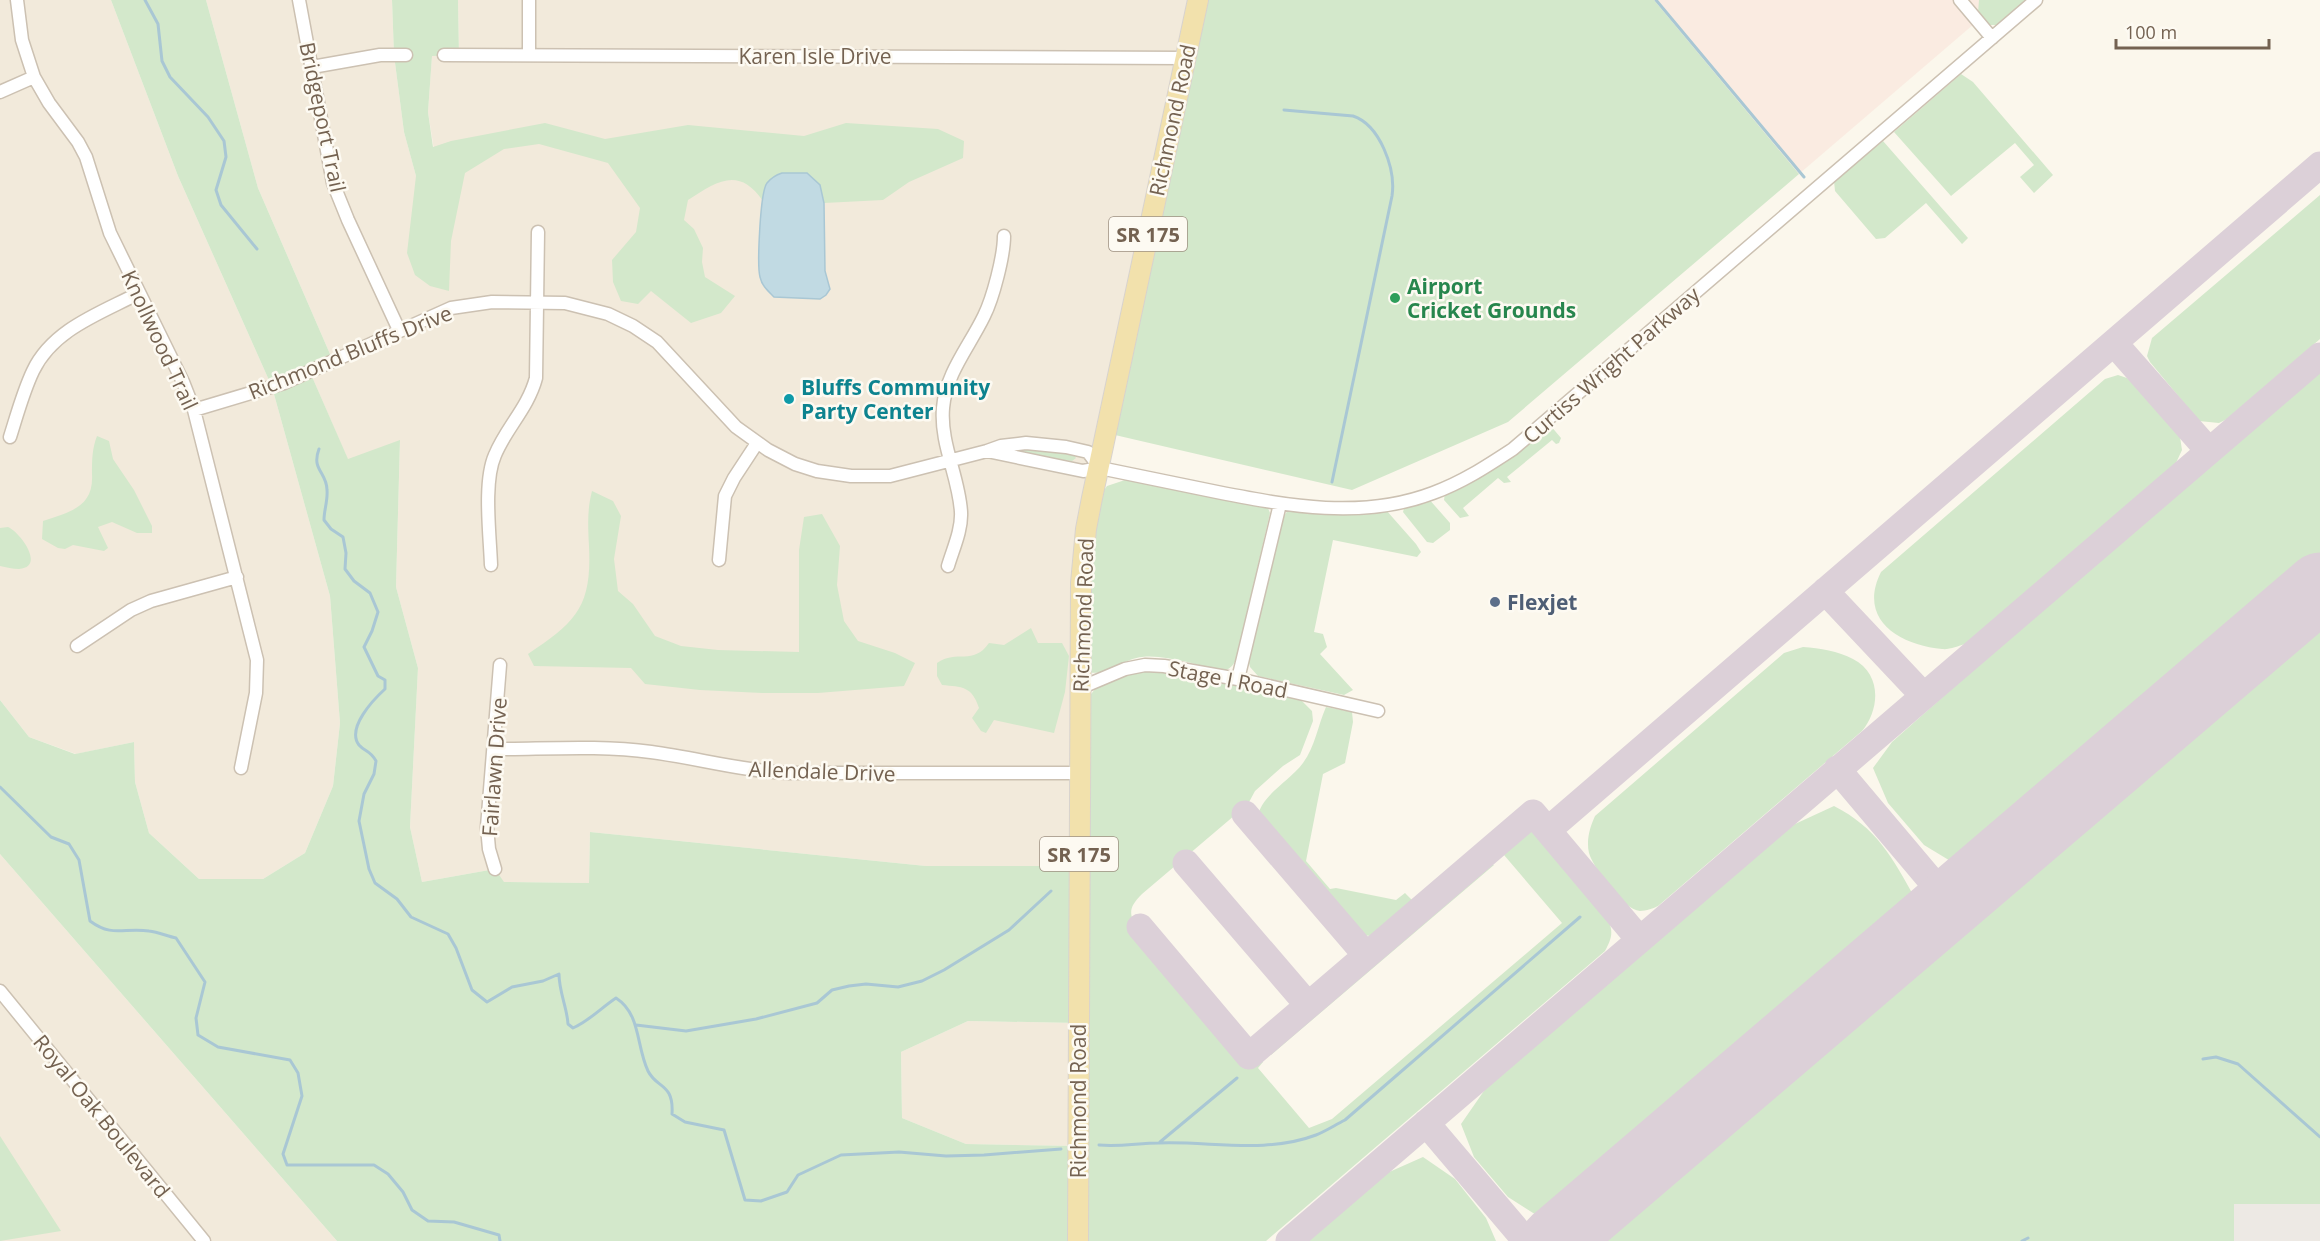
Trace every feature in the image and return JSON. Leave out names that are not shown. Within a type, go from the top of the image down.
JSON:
[{"type":"main road","name":"Richmond Road","points":[[1078,1241],[1082,558],[1088,518],[1198,0]]},
{"type":"street","name":"Knollwood Trail","points":[[17,0],[23,44],[34,77],[86,157],[103,215],[139,293],[174,359],[194,410],[254,646],[258,671],[256,693],[241,768]]},
{"type":"street","name":"Bridgeport Trail","points":[[299,0],[336,190],[399,330]]},
{"type":"street","points":[[529,0],[529,55]]},
{"type":"street","points":[[1960,0],[1992,38]]},
{"type":"street","name":"Curtiss Wright Parkway","points":[[987,451],[1005,457],[1083,471],[1100,468],[1280,504],[1339,509],[1391,505],[1432,494],[1465,480],[1514,449],[2036,0]]},
{"type":"street","points":[[312,67],[380,55],[406,55]]},
{"type":"street","name":"Karen Isle Drive","points":[[444,55],[1185,58]]},
{"type":"street","points":[[0,93],[34,77]]},
{"type":"street","points":[[491,565],[489,493],[492,465],[501,443],[528,401],[533,388],[537,360],[538,232]]},
{"type":"street","points":[[948,566],[961,519],[960,503],[943,420],[945,395],[959,360],[987,310],[1004,236]]},
{"type":"street","points":[[10,437],[33,371],[50,346],[75,326],[139,293]]},
{"type":"street","name":"Richmond Bluffs Drive","points":[[194,410],[284,383],[438,312],[492,302],[566,303],[592,309],[623,321],[646,334],[674,358],[723,414],[757,443],[795,464],[817,471],[851,476],[890,476],[1000,446],[1026,443],[1088,452],[1100,468]]},
{"type":"street","points":[[719,560],[725,496],[757,443]]},
{"type":"street","points":[[1238,679],[1280,504]]},
{"type":"street","points":[[77,646],[131,610],[151,601],[237,577]]},
{"type":"street","name":"Fairlawn Drive","points":[[495,869],[489,849],[487,827],[500,664]]},
{"type":"street","name":"Stage I Road","points":[[1080,688],[1125,669],[1145,665],[1238,679],[1378,711]]},
{"type":"street","name":"Allendale Drive","points":[[494,749],[631,750],[781,773],[1080,773]]},
{"type":"street","name":"Royal Oak Boulevard","points":[[0,991],[204,1241]]},
{"type":"shaded area","points":[[0,0],[111,0],[178,176],[272,387],[330,596],[340,723],[333,786],[305,853],[263,879],[199,879],[149,833],[135,782],[134,742],[76,754],[29,737],[0,700]]},
{"type":"shaded area","points":[[206,0],[392,0],[394,55],[404,132],[416,176],[437,169],[428,112],[432,55],[459,54],[458,0],[1198,0],[1100,468],[1079,866],[926,866],[590,832],[589,883],[503,882],[495,869],[422,882],[410,827],[418,668],[396,587],[400,441],[348,460],[310,372],[333,361],[258,188]]},
{"type":"shaded area","points":[[1654,0],[2002,0],[1799,174]]},
{"type":"shaded area","points":[[0,854],[337,1241],[0,1241]]},
{"type":"shaded area","points":[[968,1021],[1078,1023],[1078,1146],[966,1144],[902,1118],[901,1052]]},
{"type":"shaded area","points":[[2234,1204],[2320,1204],[2320,1241],[2234,1241]]},
{"type":"green space","points":[[111,0],[206,0],[258,188],[333,361],[310,372],[348,459],[400,440],[396,587],[418,668],[410,827],[422,882],[495,869],[504,882],[589,883],[590,832],[926,866],[1079,866],[1078,1023],[968,1021],[901,1052],[902,1118],[966,1144],[1078,1146],[1078,1163],[1068,1168],[1068,1241],[337,1241],[0,854],[0,700],[29,737],[75,754],[134,742],[135,782],[149,833],[199,879],[263,879],[305,853],[333,786],[340,723],[330,596],[272,387],[178,176]]},
{"type":"green space","points":[[392,0],[458,0],[459,55],[432,56],[428,112],[433,147],[451,141],[545,123],[605,139],[688,125],[804,136],[846,123],[938,129],[964,141],[963,158],[909,182],[883,200],[824,203],[820,185],[765,185],[763,201],[745,183],[736,180],[718,183],[699,193],[688,200],[684,220],[694,229],[703,248],[702,262],[705,277],[735,296],[721,313],[691,323],[651,291],[638,304],[621,301],[613,282],[612,260],[636,232],[640,208],[608,163],[539,144],[504,149],[465,173],[451,241],[449,291],[430,286],[415,275],[407,253],[416,176],[404,132],[394,55]]},
{"type":"green space","name":"Airport Cricket Grounds","points":[[1198,0],[1654,0],[1799,174],[1508,422],[1352,490],[1115,435]]},
{"type":"green space","points":[[1979,0],[2026,0],[1996,25],[1987,25],[1978,13]]},
{"type":"green space","points":[[1961,74],[1973,82],[2053,175],[2034,193],[2020,177],[2034,165],[2015,143],[1951,196],[1894,132]]},
{"type":"green space","points":[[1883,141],[1968,238],[1962,244],[1926,203],[1885,238],[1876,239],[1835,191],[1834,181]]},
{"type":"green space","points":[[2320,195],[2320,339],[2227,419],[2219,423],[2199,421],[2150,362],[2147,356],[2152,338]]},
{"type":"green space","points":[[2320,370],[2320,553],[1957,865],[1924,845],[1888,803],[1873,768],[1892,742],[2086,570]]},
{"type":"green space","points":[[2118,375],[2127,378],[2141,390],[2180,437],[2182,450],[2175,465],[1965,644],[1945,649],[1926,647],[1898,636],[1887,627],[1874,604],[1875,589],[1881,572],[2105,379]]},
{"type":"green space","points":[[1550,425],[1561,438],[1559,443],[1556,444],[1552,440],[1507,477],[1511,482],[1504,483],[1498,478],[1463,508],[1469,516],[1460,518],[1444,500],[1445,493]]},
{"type":"green space","points":[[97,436],[109,441],[113,459],[134,490],[152,526],[152,533],[137,533],[112,522],[98,527],[108,548],[104,551],[73,545],[65,549],[58,548],[42,539],[43,521],[71,511],[89,494],[92,485],[93,450]]},
{"type":"green space","points":[[1021,448],[1073,454],[1076,458],[1072,461],[1016,454],[1005,450]]},
{"type":"green space","points":[[1125,480],[1268,508],[1270,513],[1237,657],[1227,670],[1172,659],[1142,657],[1101,672],[1090,672],[1090,547],[1102,493],[1107,486]]},
{"type":"green space","points":[[592,491],[613,501],[621,516],[614,559],[618,591],[633,604],[655,636],[681,646],[718,650],[799,652],[799,550],[804,517],[822,514],[840,546],[837,585],[844,621],[858,641],[895,653],[915,663],[904,686],[818,693],[700,690],[645,684],[631,668],[534,666],[528,654],[569,622],[584,599],[589,567],[588,518]]},
{"type":"green space","points":[[1428,498],[1450,523],[1450,530],[1433,543],[1427,542],[1403,512],[1405,505]]},
{"type":"green space","points":[[1288,510],[1315,513],[1386,510],[1421,552],[1417,557],[1333,540],[1314,632],[1323,634],[1327,647],[1320,654],[1353,690],[1344,695],[1258,676],[1250,667],[1247,655],[1284,516]]},
{"type":"green space","points":[[8,527],[19,535],[28,549],[31,556],[27,567],[19,569],[0,566],[0,528]]},
{"type":"green space","points":[[2320,616],[2320,1204],[2234,1204],[2234,1241],[1589,1241]]},
{"type":"green space","points":[[1031,628],[1038,643],[1062,643],[1069,656],[1065,692],[1054,733],[994,720],[986,733],[981,731],[972,718],[979,708],[973,695],[961,687],[942,685],[937,676],[937,663],[951,657],[977,654],[989,643],[1004,645]]},
{"type":"green space","points":[[1803,647],[1822,649],[1847,656],[1862,665],[1869,673],[1875,692],[1875,703],[1868,722],[1862,731],[1658,906],[1642,911],[1633,909],[1617,896],[1602,877],[1589,853],[1588,838],[1595,816],[1784,653]]},
{"type":"green space","points":[[1145,669],[1179,672],[1300,699],[1312,711],[1313,721],[1300,755],[1283,766],[1255,791],[1248,804],[1142,894],[1134,903],[1131,911],[1137,931],[1249,1058],[1258,1055],[1263,1062],[1258,1068],[1309,1128],[1332,1119],[1562,923],[1504,855],[1506,842],[1523,827],[1534,832],[1609,922],[1611,930],[1611,937],[1605,951],[1266,1241],[1085,1241],[1087,702],[1097,688],[1111,679]]},
{"type":"green space","points":[[1326,707],[1352,712],[1353,722],[1345,763],[1323,774],[1306,861],[1330,889],[1336,888],[1396,900],[1405,893],[1418,906],[1395,926],[1379,935],[1361,934],[1351,929],[1257,820],[1263,803],[1307,757]]},
{"type":"green space","points":[[1834,806],[1862,824],[1882,845],[1915,898],[1541,1218],[1508,1197],[1474,1157],[1461,1124],[1486,1088],[1691,907],[1795,824]]},
{"type":"green space","points":[[1486,861],[1494,865],[1270,1054],[1272,1043]]},
{"type":"green space","points":[[0,1136],[61,1231],[0,1241]]},
{"type":"green space","points":[[1423,1157],[1455,1179],[1486,1218],[1496,1241],[1307,1241],[1387,1173]]},
{"type":"water","points":[[782,173],[807,173],[820,185],[824,203],[825,271],[830,289],[820,299],[774,297],[761,280],[759,245],[765,189],[770,180]]},
{"type":"waterway","points":[[145,0],[158,24],[162,61],[170,77],[208,117],[224,141],[226,157],[216,190],[221,205],[257,249]]},
{"type":"waterway","points":[[1656,0],[1804,177]]},
{"type":"waterway","points":[[1284,110],[1353,116],[1363,121],[1371,128],[1384,149],[1389,161],[1393,185],[1332,482]]},
{"type":"waterway","points":[[319,449],[317,462],[325,479],[327,490],[324,520],[331,529],[343,537],[346,553],[345,569],[354,581],[370,593],[378,612],[364,647],[378,676],[385,680],[385,689],[363,714],[356,730],[359,745],[376,761],[374,774],[364,794],[359,821],[369,869],[375,883],[397,899],[411,917],[448,934],[456,948],[472,990],[487,1002],[512,987],[543,981],[559,974],[568,1024],[573,1028],[616,998],[630,1013],[648,1071],[668,1092],[672,1114],[685,1122],[724,1130],[745,1200],[761,1201],[787,1192],[798,1175],[841,1155],[899,1152],[946,1156],[984,1155],[1061,1149]]},
{"type":"waterway","points":[[0,787],[51,837],[69,844],[79,860],[90,921],[112,931],[140,930],[176,938],[205,982],[196,1018],[198,1035],[218,1047],[290,1060],[298,1073],[302,1096],[283,1154],[287,1165],[374,1165],[388,1174],[403,1192],[412,1210],[428,1221],[454,1222],[499,1235],[500,1241]]},
{"type":"waterway","points":[[636,1025],[686,1031],[756,1019],[817,1003],[832,990],[849,986],[866,984],[898,987],[922,981],[1009,930],[1051,891]]},
{"type":"waterway","points":[[1099,1145],[1278,1144],[1297,1141],[1320,1133],[1345,1120],[1580,917]]},
{"type":"waterway","points":[[2203,1059],[2216,1057],[2238,1064],[2320,1137]]},
{"type":"waterway","points":[[1160,1142],[1237,1078]]},
{"type":"waterway","points":[[2022,1241],[2028,1238]]},
{"type":"taxiway","points":[[1548,830],[2320,165]]},
{"type":"taxiway","points":[[2114,343],[2209,451]]},
{"type":"taxiway","points":[[1289,1241],[2320,356]]},
{"type":"taxiway","points":[[1825,591],[1923,695]]},
{"type":"taxiway","points":[[1837,769],[1950,903]]},
{"type":"taxiway","points":[[1140,927],[1249,1056],[1533,813],[1639,939]]},
{"type":"taxiway","points":[[1245,814],[1366,955]]},
{"type":"taxiway","points":[[1186,863],[1308,1005]]},
{"type":"taxiway","points":[[1426,1123],[1526,1241]]},
{"type":"runway","points":[[1555,1241],[2320,587]]},
{"type":"place","name":"Airport Cricket Grounds","points":[[1395,298]]},
{"type":"place","name":"Bluffs Community Party Center","points":[[789,399]]},
{"type":"place","name":"Flexjet","points":[[1495,602]]}]
